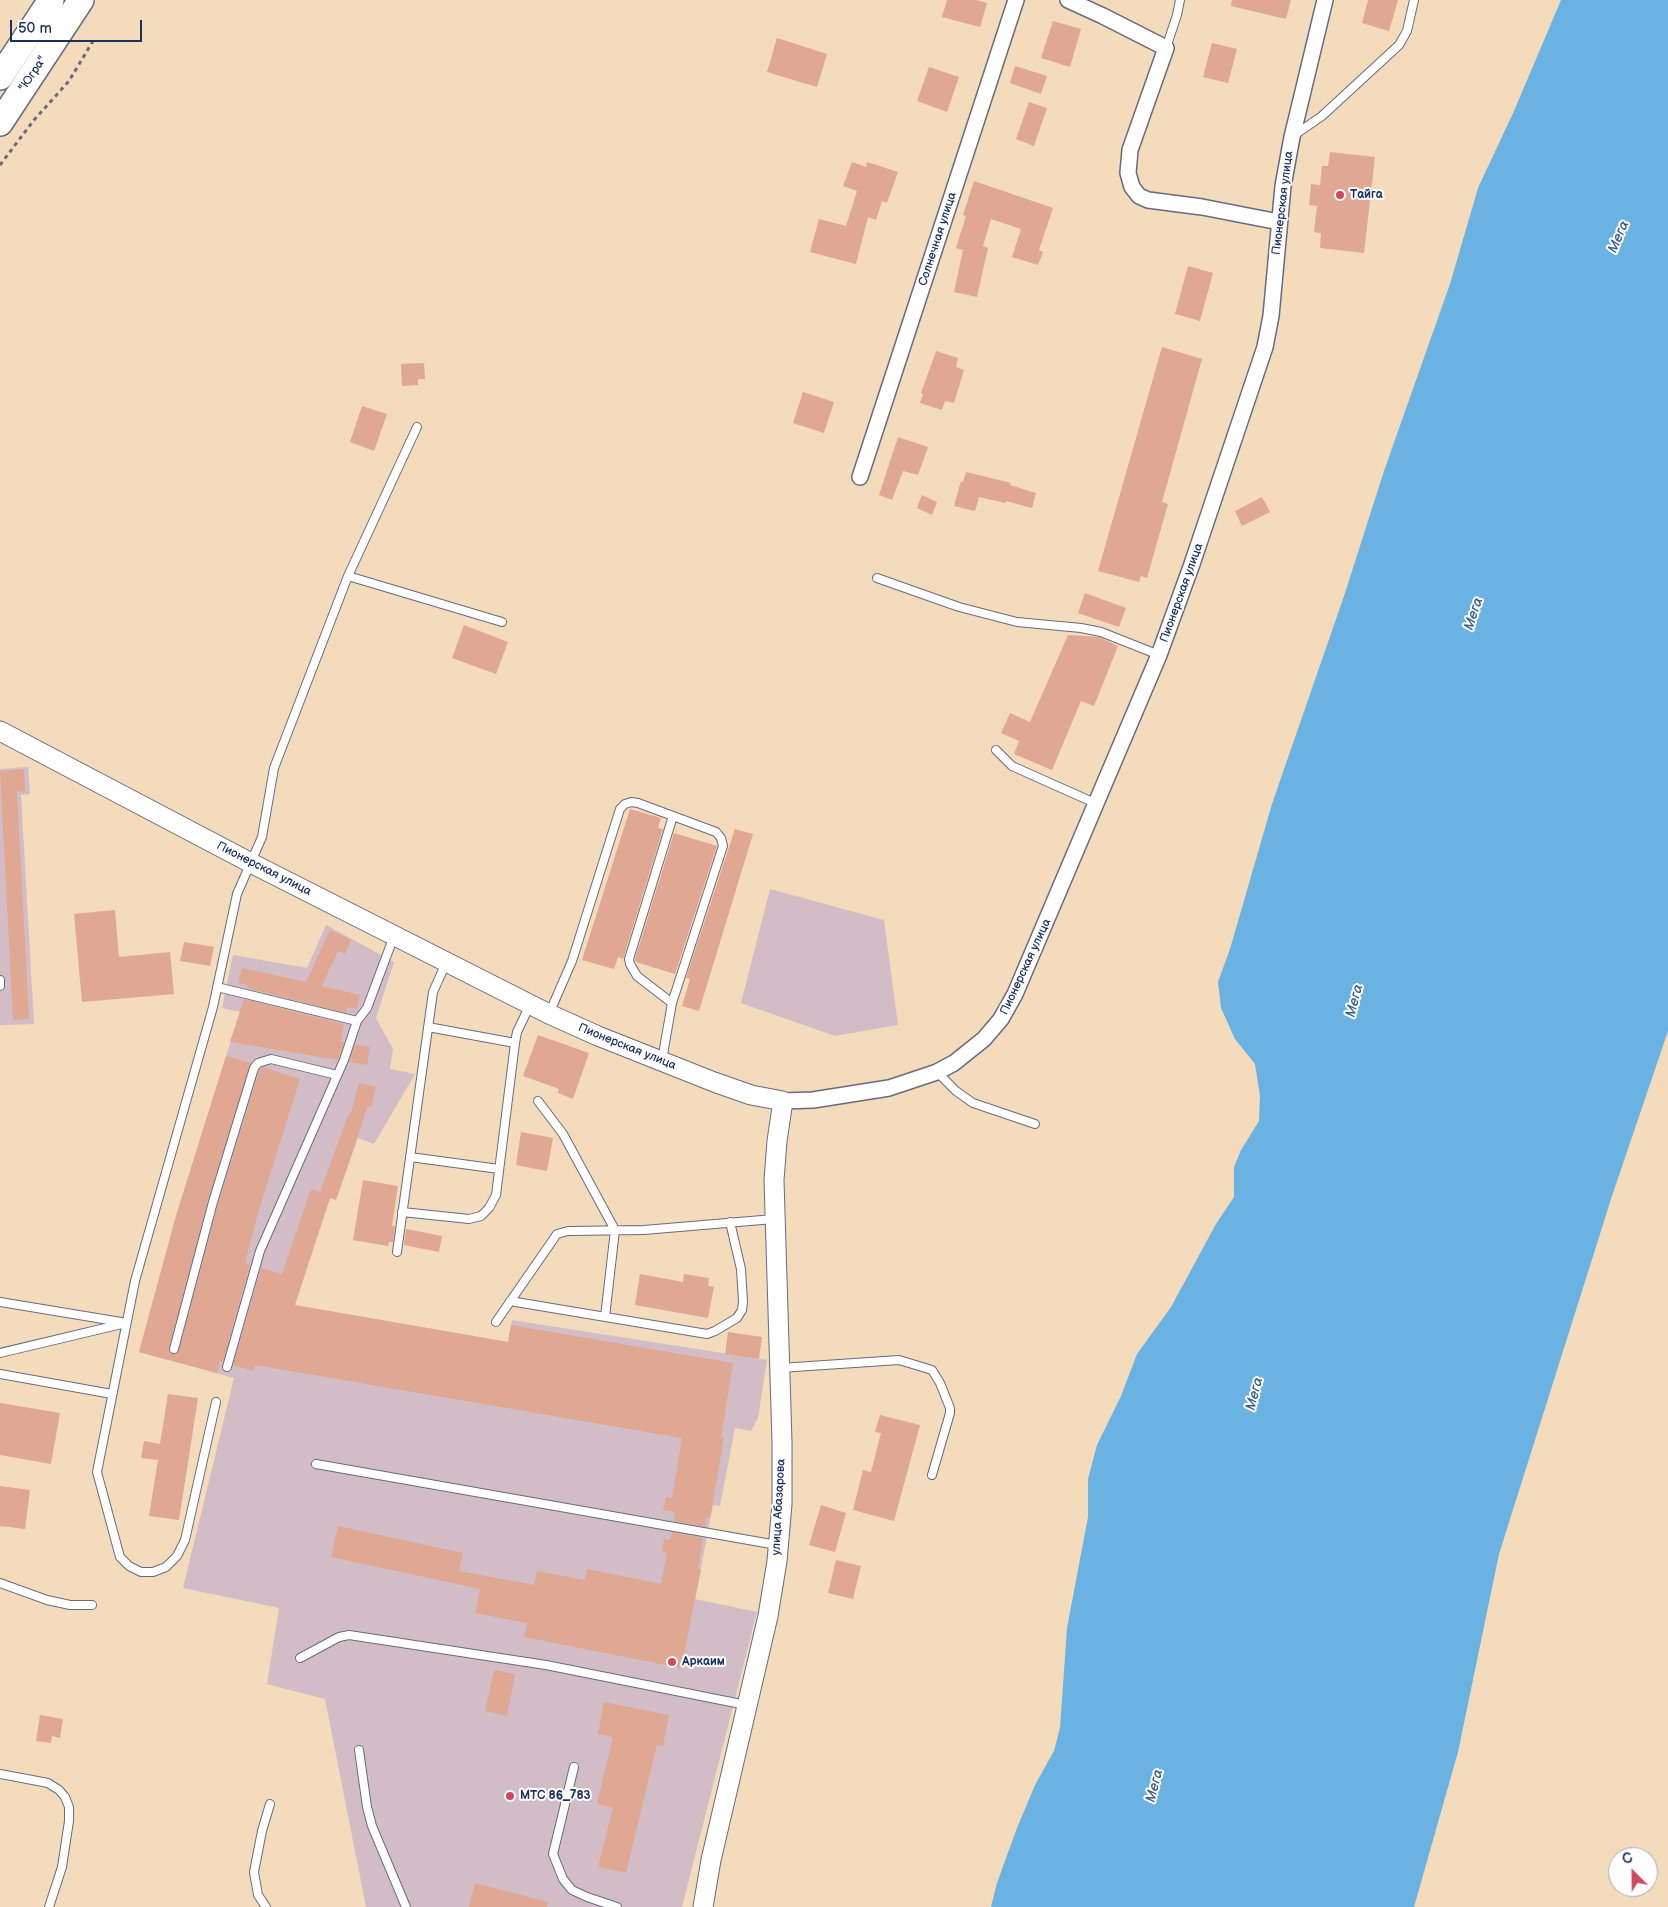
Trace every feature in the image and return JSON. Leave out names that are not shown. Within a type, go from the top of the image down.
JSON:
[{"type":"highway","name":"\"Югра\"","points":[[0,77],[51,0]]},
{"type":"highway","name":"\"Югра\"","points":[[0,122],[81,0]]},
{"type":"street","name":"Солнечная улица","points":[[860,477],[1016,0]]},
{"type":"street","points":[[1068,0],[1166,48],[1130,150],[1128,173],[1132,187],[1139,196],[1148,200],[1202,207],[1279,222]]},
{"type":"street","name":"Пионерская улица","points":[[0,731],[251,863],[530,1005],[662,1062],[751,1095],[783,1101],[813,1100],[889,1088],[937,1072],[970,1052],[1002,1019],[1028,968],[1159,656],[1265,347],[1271,316],[1283,186],[1292,137],[1325,0]]},
{"type":"street","name":"улица Абазарова","points":[[703,1907],[710,1860],[768,1616],[778,1546],[782,1480],[774,1219],[775,1161],[783,1101]]},
{"type":"lane","points":[[1166,48],[1180,0]]},
{"type":"lane","points":[[1292,137],[1322,116],[1399,45],[1407,31],[1414,0]]},
{"type":"lane","points":[[216,1402],[185,1540],[177,1556],[166,1567],[153,1572],[141,1572],[129,1566],[120,1557],[97,1472],[135,1281],[217,986],[237,894],[262,837],[274,768],[348,576],[417,427]]},
{"type":"lane","points":[[348,576],[502,622]]},
{"type":"lane","points":[[877,578],[959,607],[1009,620],[1101,632],[1159,656]]},
{"type":"lane","points":[[996,750],[1012,766],[1097,804]]},
{"type":"lane","points":[[549,1014],[572,961],[620,809],[625,804],[631,802],[716,832],[721,838],[722,846],[672,1003],[662,1062]]},
{"type":"lane","points":[[672,1003],[637,976],[630,964],[630,958],[673,816]]},
{"type":"lane","points":[[227,1367],[260,1251],[337,1075],[357,1021],[367,1008],[394,936]]},
{"type":"lane","points":[[397,1252],[433,992],[446,963]]},
{"type":"lane","points":[[0,980],[0,986]]},
{"type":"lane","points":[[217,986],[357,1021]]},
{"type":"lane","points":[[402,1212],[469,1220],[481,1216],[489,1208],[496,1195],[517,1032],[530,1005]]},
{"type":"lane","points":[[428,1027],[515,1043]]},
{"type":"lane","points":[[174,1349],[213,1202],[254,1068],[258,1063],[271,1059],[337,1075]]},
{"type":"lane","points":[[937,1072],[956,1091],[973,1103],[1035,1124]]},
{"type":"lane","points":[[538,1101],[563,1134],[616,1230],[605,1317]]},
{"type":"lane","points":[[410,1157],[499,1168]]},
{"type":"lane","points":[[496,1322],[557,1234],[568,1231],[644,1230],[774,1219]]},
{"type":"lane","points":[[510,1300],[706,1334],[715,1331],[737,1318],[742,1310],[741,1269],[730,1222]]},
{"type":"lane","points":[[0,1302],[126,1323]]},
{"type":"lane","points":[[0,1353],[126,1323]]},
{"type":"lane","points":[[780,1368],[899,1360],[932,1370],[940,1383],[950,1408],[932,1475]]},
{"type":"lane","points":[[0,1374],[112,1394]]},
{"type":"lane","points":[[316,1464],[778,1546]]},
{"type":"lane","points":[[0,1583],[47,1600],[70,1605],[92,1605]]},
{"type":"lane","points":[[300,1658],[339,1637],[349,1635],[546,1665],[748,1705]]},
{"type":"lane","points":[[359,1750],[367,1808],[372,1826],[406,1907]]},
{"type":"lane","points":[[574,1767],[553,1854],[563,1879],[572,1890],[586,1897],[617,1907]]},
{"type":"lane","points":[[0,1774],[48,1783],[66,1797],[69,1807],[69,1820],[62,1867],[49,1907]]},
{"type":"lane","points":[[266,1907],[258,1895],[254,1872],[262,1831],[270,1804]]},
{"type":"path","points":[[0,165],[34,120],[69,80],[93,41]]},
{"type":"shaded area","points":[[28,767],[30,794],[21,795],[34,1024],[0,1025],[0,769]]},
{"type":"shaded area","points":[[770,889],[884,920],[898,1025],[835,1036],[741,1003]]},
{"type":"shaded area","points":[[326,925],[394,962],[376,1018],[393,1049],[390,1069],[415,1074],[374,1144],[358,1138],[336,1200],[330,1198],[302,1282],[275,1302],[508,1342],[512,1320],[767,1360],[758,1418],[751,1431],[735,1428],[720,1506],[713,1505],[695,1599],[757,1612],[682,1907],[366,1907],[325,1699],[267,1684],[279,1608],[183,1588],[234,1378],[139,1352],[176,1216],[240,1012],[222,1008],[233,955],[307,968]]},
{"type":"water","name":"Мега","points":[[1561,0],[1668,0],[1668,1031],[1612,1196],[1499,1554],[1458,1752],[1414,1907],[991,1907],[997,1883],[1017,1828],[1035,1785],[1054,1751],[1060,1728],[1067,1628],[1088,1517],[1088,1479],[1097,1445],[1121,1396],[1137,1354],[1171,1307],[1216,1224],[1234,1197],[1234,1167],[1241,1150],[1259,1121],[1260,1096],[1255,1064],[1235,1039],[1221,1008],[1218,982],[1230,949],[1272,804],[1344,596],[1384,471],[1450,284],[1478,188],[1514,111]]},
{"type":"building","points":[[947,0],[976,0],[987,3],[980,27],[942,17]]},
{"type":"building","points":[[1232,0],[1291,0],[1286,19],[1231,6]]},
{"type":"building","points":[[1368,0],[1398,0],[1389,31],[1362,23]]},
{"type":"building","points":[[1053,21],[1081,29],[1070,67],[1041,58]]},
{"type":"building","points":[[777,38],[827,54],[817,87],[767,72]]},
{"type":"building","points":[[1212,43],[1237,49],[1228,83],[1203,77]]},
{"type":"building","points":[[1015,66],[1047,76],[1041,94],[1010,83]]},
{"type":"building","points":[[929,67],[959,77],[947,112],[917,101]]},
{"type":"building","points":[[1029,102],[1047,108],[1034,146],[1016,139]]},
{"type":"building","name":"Тайга","points":[[1330,152],[1375,157],[1364,253],[1320,248],[1321,233],[1314,232],[1317,206],[1309,205],[1311,184],[1320,185],[1322,166],[1328,166]]},
{"type":"building","points":[[852,162],[866,167],[867,162],[898,172],[887,203],[882,201],[876,220],[868,217],[856,264],[810,252],[819,219],[846,226],[857,191],[843,186]]},
{"type":"building","points":[[974,181],[1053,208],[1039,250],[1043,252],[1038,265],[1012,257],[1021,229],[991,219],[983,246],[988,248],[977,297],[954,292],[963,250],[956,248],[966,216],[963,215]]},
{"type":"building","points":[[1188,266],[1213,273],[1200,321],[1175,314]]},
{"type":"building","points":[[1162,347],[1202,359],[1162,502],[1168,504],[1147,578],[1141,576],[1139,582],[1098,571]]},
{"type":"building","points":[[936,351],[958,358],[956,367],[964,370],[954,403],[945,401],[942,410],[920,403],[923,394],[921,393]]},
{"type":"building","points":[[424,363],[425,379],[418,379],[418,385],[402,386],[401,364]]},
{"type":"building","points":[[803,392],[834,402],[824,433],[793,423]]},
{"type":"building","points":[[362,406],[387,414],[374,451],[350,442]]},
{"type":"building","points":[[898,437],[928,447],[918,475],[903,471],[892,500],[879,495]]},
{"type":"building","points":[[966,472],[1011,483],[1010,485],[1036,493],[1032,508],[1006,501],[1005,503],[979,497],[975,511],[954,506],[961,481],[963,482]]},
{"type":"building","points":[[922,495],[937,502],[932,515],[917,508]]},
{"type":"building","points":[[1262,497],[1270,512],[1242,526],[1235,511]]},
{"type":"building","points":[[1085,593],[1126,608],[1119,627],[1078,613]]},
{"type":"building","points":[[464,625],[508,642],[496,674],[452,658]]},
{"type":"building","points":[[1068,635],[1099,637],[1118,646],[1094,706],[1081,701],[1052,770],[1014,754],[1019,741],[1001,733],[1010,713],[1030,722]]},
{"type":"building","points":[[24,769],[25,791],[17,792],[29,1019],[13,1020],[0,771]]},
{"type":"building","points":[[630,809],[661,818],[658,828],[663,829],[623,959],[618,957],[614,969],[582,960]]},
{"type":"building","points":[[735,829],[753,834],[699,1011],[682,1006],[690,979],[686,978]]},
{"type":"building","points":[[674,833],[717,846],[675,974],[636,962],[635,959]]},
{"type":"building","points":[[115,910],[119,957],[170,952],[174,994],[82,1002],[74,914]]},
{"type":"building","points":[[330,930],[351,940],[345,954],[338,951],[322,986],[360,995],[357,1009],[347,1007],[346,1013],[247,988],[248,985],[238,983],[242,968],[306,982]]},
{"type":"building","points":[[184,942],[214,947],[210,966],[180,961]]},
{"type":"building","points":[[244,999],[344,1024],[341,1042],[344,1042],[338,1060],[230,1042]]},
{"type":"building","points":[[538,1035],[589,1053],[573,1099],[558,1093],[559,1089],[523,1076]]},
{"type":"building","points":[[355,1044],[370,1047],[367,1065],[349,1062]]},
{"type":"building","points":[[226,1056],[251,1063],[208,1201],[169,1348],[172,1354],[176,1354],[179,1350],[218,1204],[259,1071],[263,1067],[300,1079],[258,1213],[245,1263],[250,1265],[223,1362],[220,1361],[217,1373],[139,1352],[176,1216]]},
{"type":"building","points":[[359,1083],[376,1087],[371,1107],[368,1106],[336,1200],[330,1198],[295,1305],[508,1342],[511,1325],[733,1363],[721,1437],[724,1438],[710,1518],[706,1518],[705,1527],[674,1521],[675,1512],[663,1510],[666,1497],[672,1498],[682,1438],[255,1365],[253,1371],[233,1365],[261,1268],[282,1274],[311,1189],[320,1192],[349,1113],[351,1113]]},
{"type":"building","points":[[521,1132],[553,1138],[547,1171],[516,1165]]},
{"type":"building","points":[[363,1180],[398,1186],[392,1226],[395,1226],[393,1242],[389,1242],[388,1246],[353,1240]]},
{"type":"building","points":[[406,1229],[442,1236],[439,1252],[404,1245]]},
{"type":"building","points":[[640,1274],[683,1282],[684,1274],[709,1278],[708,1286],[714,1287],[708,1318],[635,1305]]},
{"type":"building","points":[[728,1332],[762,1337],[759,1359],[725,1354]]},
{"type":"building","points":[[168,1394],[198,1398],[179,1520],[149,1516],[158,1460],[141,1458],[144,1441],[160,1444]]},
{"type":"building","points":[[0,1403],[60,1413],[51,1464],[0,1455]]},
{"type":"building","points":[[880,1415],[920,1425],[894,1521],[853,1510],[863,1470],[871,1472],[881,1433],[875,1432]]},
{"type":"building","points":[[0,1486],[30,1490],[25,1529],[0,1526]]},
{"type":"building","points":[[821,1505],[846,1513],[835,1552],[809,1545]]},
{"type":"building","points":[[338,1526],[463,1553],[459,1571],[534,1585],[537,1571],[585,1580],[587,1569],[661,1584],[667,1553],[662,1552],[664,1539],[670,1540],[672,1532],[703,1538],[698,1569],[701,1570],[681,1668],[524,1637],[527,1623],[475,1613],[480,1589],[331,1557]]},
{"type":"building","points":[[836,1560],[861,1566],[853,1599],[828,1593]]},
{"type":"building","points":[[494,1670],[515,1674],[507,1716],[485,1711]]},
{"type":"building","points":[[604,1702],[669,1715],[663,1746],[657,1745],[626,1873],[598,1867],[613,1808],[597,1804],[613,1737],[598,1734]]},
{"type":"building","points":[[40,1715],[63,1719],[60,1738],[52,1736],[51,1743],[36,1741]]},
{"type":"building","points":[[475,1883],[548,1902],[547,1907],[469,1907]]},
{"type":"place","name":"Тайга","points":[[1340,195]]},
{"type":"place","name":"Аркаим","points":[[672,1662]]},
{"type":"place","name":"МТС 86_783","points":[[510,1796]]}]
